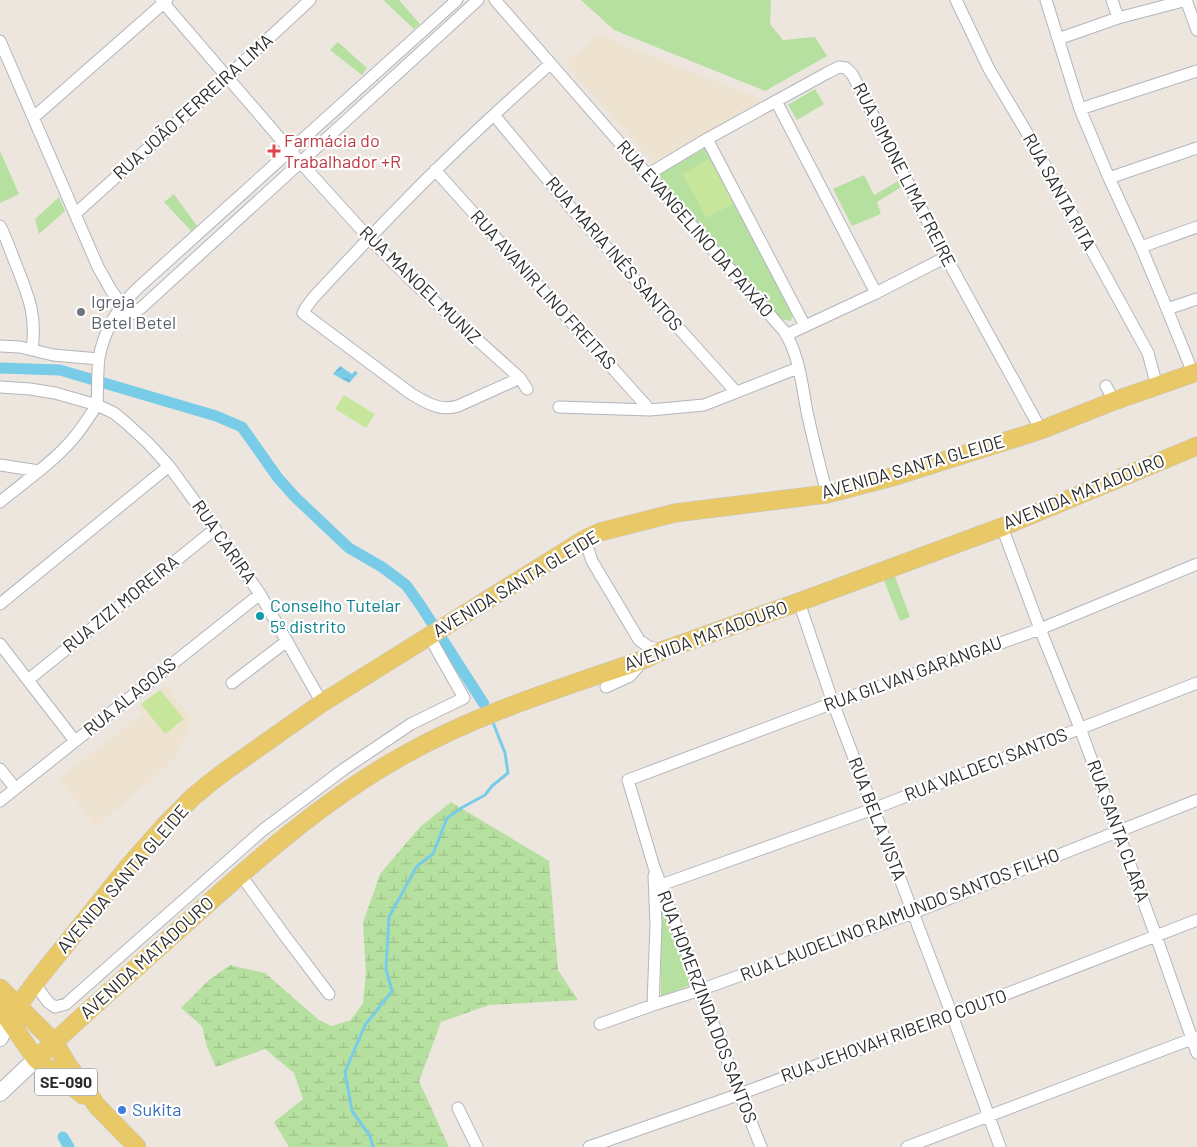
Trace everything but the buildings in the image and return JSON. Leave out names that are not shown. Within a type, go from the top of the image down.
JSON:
[{"type":"main road","name":"AVENIDA SANTA GLEIDE","points":[[9,1012],[34,984],[128,867],[193,797],[227,770],[322,703],[585,539],[600,532],[675,514],[827,494],[896,476],[1041,430],[1110,393],[1157,386],[1195,372]]},
{"type":"main road","name":"AVENIDA MATADOURO","points":[[36,1059],[240,874],[308,819],[356,784],[405,754],[472,722],[1002,527],[1197,446]]},
{"type":"main road","name":"SE-090","points":[[0,988],[9,1012],[36,1059],[97,1106],[137,1147]]},
{"type":"main road","name":"SE-090","points":[[9,1012],[54,1042],[97,1106]]},
{"type":"main road","points":[[0,1038],[9,1012]]},
{"type":"main road","points":[[0,1093],[36,1059]]},
{"type":"street","name":"RUA JOÃO FERREIRA LIMA","points":[[75,214],[310,0]]},
{"type":"street","points":[[0,502],[62,451],[72,440],[97,400],[99,359],[102,345],[113,318],[121,306],[139,287],[457,0]]},
{"type":"street","points":[[113,318],[129,315],[141,308],[478,0]]},
{"type":"street","name":"RUA EVANGELINO DA PAIXÃO","points":[[495,0],[773,317],[786,335],[798,368],[813,440],[827,494]]},
{"type":"street","name":"RUA SANTA RITA","points":[[956,0],[989,69],[1033,143],[1148,353],[1157,386]]},
{"type":"street","points":[[1046,0],[1080,109],[1195,372]]},
{"type":"street","points":[[1112,0],[1118,18]]},
{"type":"street","points":[[1058,39],[1118,18],[1186,0],[1197,30]]},
{"type":"street","name":"RUA MANOEL MUNIZ","points":[[164,1],[226,77],[369,238],[415,284],[520,378],[527,390]]},
{"type":"street","points":[[34,117],[164,1]]},
{"type":"street","points":[[0,41],[98,268],[121,306],[129,315]]},
{"type":"street","points":[[520,378],[458,406],[442,408],[423,401],[410,393],[303,313],[313,298],[436,170],[550,64]]},
{"type":"street","name":"RUA SIMONE LIMA FREIRE","points":[[647,175],[707,138],[827,73],[839,67],[846,68],[852,74],[946,257],[1041,430]]},
{"type":"street","points":[[1080,109],[1197,71]]},
{"type":"street","points":[[776,101],[876,293]]},
{"type":"street","name":"RUA MARIA INÊS SANTOS","points":[[494,115],[572,209],[736,392]]},
{"type":"street","points":[[707,138],[805,326]]},
{"type":"street","points":[[1109,178],[1197,148]]},
{"type":"street","name":"RUA AVANIR LINO FREITAS","points":[[436,170],[650,410]]},
{"type":"street","points":[[0,226],[30,303],[34,321],[32,350]]},
{"type":"street","points":[[1141,247],[1197,227]]},
{"type":"street","points":[[786,335],[876,293],[946,257]]},
{"type":"street","points":[[1167,309],[1197,300]]},
{"type":"street","points":[[0,346],[20,347],[53,355],[99,359]]},
{"type":"street","points":[[559,407],[650,410],[704,405],[798,368]]},
{"type":"street","name":"RUA CARIRA","points":[[0,387],[30,389],[97,400],[147,442],[169,466],[215,528],[260,594],[322,703]]},
{"type":"street","points":[[0,465],[39,471]]},
{"type":"street","points":[[0,604],[169,466]]},
{"type":"street","name":"RUA SANTA CLARA","points":[[1002,527],[1080,728],[1194,1038],[1197,1053]]},
{"type":"street","name":"RUA ZIZI MOREIRA","points":[[28,680],[215,528]]},
{"type":"street","points":[[585,539],[592,560],[639,640],[649,647],[664,650]]},
{"type":"street","name":"RUA GILVAN GARANGAU","points":[[628,780],[833,703],[1040,629],[1197,564]]},
{"type":"street","name":"RUA ALAGOAS","points":[[0,801],[260,594]]},
{"type":"street","name":"RUA BELA VISTA","points":[[799,602],[833,703],[952,1015],[1000,1147]]},
{"type":"street","points":[[34,984],[48,1002],[55,1007],[66,1004],[263,830],[344,770],[411,724],[464,698],[430,635]]},
{"type":"street","points":[[232,683],[287,641]]},
{"type":"street","points":[[0,644],[75,741]]},
{"type":"street","points":[[606,687],[630,676],[645,658]]},
{"type":"street","name":"RUA VALDECI SANTOS","points":[[661,885],[873,809],[1197,683]]},
{"type":"street","points":[[0,769],[15,788]]},
{"type":"street","name":"RUA HOMERZINDA DOS SANTOS","points":[[628,780],[654,867],[761,1147]]},
{"type":"street","name":"RUA LAUDELINO RAIMUNDO SANTOS FILHO","points":[[600,1024],[913,913],[1197,800]]},
{"type":"street","name":"RUA HOMERZINDA DOS SANTOS","points":[[653,1005],[656,924],[654,867]]},
{"type":"street","points":[[240,874],[295,950],[330,994]]},
{"type":"street","name":"RUA JEHOVAH RIBEIRO COUTO","points":[[594,1146],[952,1015],[1197,920]]},
{"type":"street","points":[[906,1147],[1194,1038]]},
{"type":"street","points":[[458,1108],[477,1147]]},
{"type":"shaded area","points":[[598,35],[765,101],[654,162],[565,64]]},
{"type":"shaded area","points":[[166,686],[192,719],[186,736],[177,750],[175,759],[96,827],[59,779],[143,713],[138,706]]},
{"type":"green space","points":[[385,0],[399,0],[420,24],[414,29]]},
{"type":"green space","points":[[581,0],[771,0],[770,24],[783,40],[815,37],[827,56],[765,91],[614,30]]},
{"type":"green space","points":[[338,42],[367,68],[362,75],[330,50]]},
{"type":"green space","points":[[815,89],[824,104],[797,120],[788,105]]},
{"type":"green space","points":[[707,147],[793,310],[791,321],[781,319],[657,175]]},
{"type":"green space","points":[[0,151],[19,194],[0,203]]},
{"type":"green space","points":[[709,159],[734,203],[707,218],[682,174]]},
{"type":"green space","points":[[864,175],[874,195],[900,180],[903,186],[877,202],[881,214],[852,226],[833,189]]},
{"type":"green space","points":[[174,194],[197,226],[191,231],[164,202]]},
{"type":"green space","points":[[59,197],[65,211],[39,234],[35,219]]},
{"type":"green space","points":[[344,395],[375,414],[366,428],[335,409]]},
{"type":"green space","points":[[894,574],[910,617],[900,621],[883,578]]},
{"type":"green space","points":[[160,690],[184,719],[165,734],[141,704]]},
{"type":"green space","points":[[451,802],[549,861],[558,970],[578,1000],[489,1005],[441,1022],[419,1081],[449,1147],[289,1147],[274,1122],[303,1099],[294,1073],[265,1049],[216,1067],[207,1047],[202,1026],[181,1008],[209,980],[230,965],[265,973],[319,1020],[332,1026],[351,1020],[363,1003],[366,973],[363,923],[380,874],[420,827]]},
{"type":"green space","points":[[661,907],[694,984],[661,996]]},
{"type":"water","points":[[340,366],[352,374],[355,371],[358,373],[349,383],[333,374]]},
{"type":"waterway","points":[[0,368],[60,370],[216,416],[242,427],[278,478],[296,498],[349,548],[382,567],[406,585],[484,704]]},
{"type":"waterway","points":[[373,1147],[370,1136],[352,1111],[345,1072],[365,1025],[392,991],[386,969],[389,917],[417,866],[433,854],[447,818],[485,795],[492,786],[508,773],[505,753],[492,720]]},
{"type":"waterway","points":[[63,1137],[69,1147]]},
{"type":"place","name":"Farmácia do Trabalhador +R","points":[[274,151]]},
{"type":"place","name":"Igreja Betel Betel","points":[[81,312]]},
{"type":"place","name":"Conselho Tutelar 5º distrito","points":[[260,616]]},
{"type":"place","name":"Sukita","points":[[122,1110]]}]
